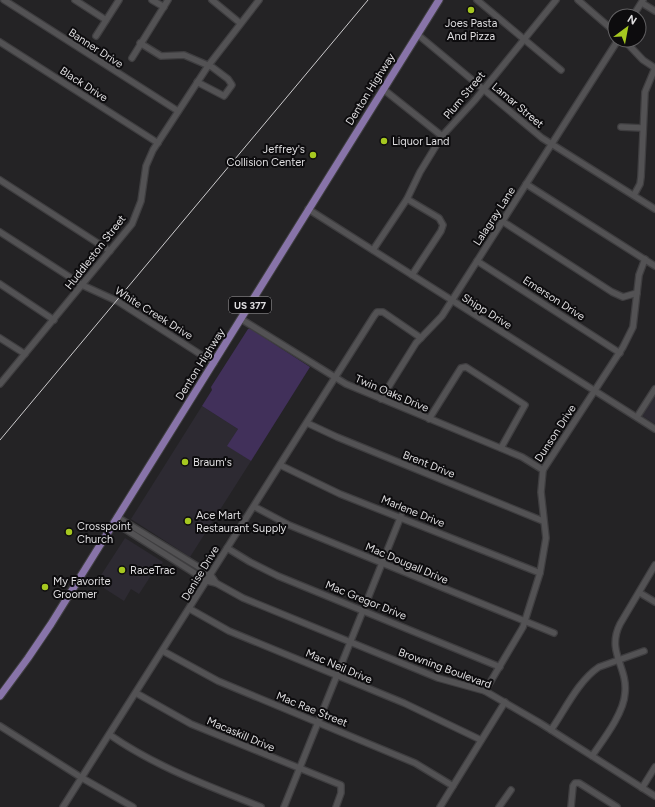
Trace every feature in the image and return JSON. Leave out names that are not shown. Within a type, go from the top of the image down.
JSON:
[{"type":"main road","name":"Denton Highway","points":[[0,696],[28,658],[116,520],[439,0]]},
{"type":"street","name":"Banner Drive","points":[[4,0],[178,110]]},
{"type":"street","points":[[75,0],[106,20]]},
{"type":"street","points":[[96,36],[119,0]]},
{"type":"street","points":[[152,0],[164,7]]},
{"type":"street","points":[[132,58],[168,0]]},
{"type":"street","points":[[212,0],[240,23]]},
{"type":"street","name":"Huddleston Street","points":[[0,384],[132,224],[141,201],[146,166],[158,143],[208,66],[259,0]]},
{"type":"street","points":[[478,0],[561,70]]},
{"type":"street","name":"Plum Street","points":[[373,250],[407,199],[420,172],[442,136],[484,89],[556,0]]},
{"type":"street","points":[[578,0],[607,25]]},
{"type":"street","points":[[643,1],[655,11]]},
{"type":"street","name":"Lamar Street","points":[[418,34],[551,144],[655,208]]},
{"type":"street","name":"Black Drive","points":[[0,42],[158,143]]},
{"type":"street","points":[[140,43],[161,56],[184,55],[208,66],[228,79],[232,86],[224,96],[198,82]]},
{"type":"street","name":"Lalagray Lane","points":[[381,399],[421,338],[437,322],[452,300],[613,48]]},
{"type":"street","points":[[632,48],[643,60],[655,68],[645,92],[642,128],[641,177],[640,184],[634,195]]},
{"type":"street","points":[[383,89],[442,136]]},
{"type":"street","points":[[621,127],[642,128]]},
{"type":"street","points":[[0,180],[110,251]]},
{"type":"street","points":[[526,184],[655,266]]},
{"type":"street","points":[[407,199],[439,218],[443,225],[441,231],[412,275]]},
{"type":"street","name":"Shipp Drive","points":[[308,209],[655,429]]},
{"type":"street","points":[[502,222],[612,292],[623,297],[636,293]]},
{"type":"street","name":"White Creek Drive","points":[[0,232],[82,285],[117,301],[214,363]]},
{"type":"street","name":"Dunson Drive","points":[[485,691],[525,622],[540,573],[546,547],[541,492],[543,470],[620,353],[633,327],[639,275],[646,260]]},
{"type":"street","name":"Emerson Drive","points":[[477,261],[620,353]]},
{"type":"street","points":[[0,284],[54,320]]},
{"type":"street","name":"Denise Drive","points":[[63,807],[190,609],[210,574],[255,507],[377,312],[382,312],[421,338]]},
{"type":"street","name":"Twin Oaks Drive","points":[[242,319],[336,378],[381,399],[522,457],[543,470]]},
{"type":"street","points":[[0,338],[25,354]]},
{"type":"street","points":[[429,419],[461,368],[466,367],[525,405],[501,448]]},
{"type":"street","points":[[637,417],[655,389]]},
{"type":"street","name":"Brent Drive","points":[[308,423],[337,437],[543,522]]},
{"type":"street","name":"Marlene Drive","points":[[280,465],[329,488],[540,573]]},
{"type":"street","name":"Mac Dougall Drive","points":[[255,507],[289,525],[554,633]]},
{"type":"street","points":[[284,807],[401,516]]},
{"type":"street","name":"Browning Boulevard","points":[[116,520],[160,543],[210,574],[216,583]]},
{"type":"street","name":"Browning Boulevard","points":[[116,520],[156,549],[207,580],[216,583],[243,598],[438,678],[485,691],[551,730],[655,796]]},
{"type":"street","points":[[156,549],[160,543]]},
{"type":"street","name":"Mac Gregor Drive","points":[[227,548],[264,570],[500,667]]},
{"type":"street","points":[[592,756],[621,708],[626,693],[615,646],[616,634],[620,624],[640,593],[655,565]]},
{"type":"street","points":[[640,593],[655,602]]},
{"type":"street","name":"Mac Neil Drive","points":[[190,609],[229,631],[434,717],[481,740]]},
{"type":"street","name":"Mac Rae Street","points":[[162,651],[218,681],[415,763],[453,786]]},
{"type":"street","points":[[551,730],[583,682],[593,671],[644,651]]},
{"type":"street","name":"Macaskill Drive","points":[[136,693],[191,724],[342,786],[336,807]]},
{"type":"street","points":[[440,807],[505,702]]},
{"type":"street","points":[[0,726],[82,778],[134,807]]},
{"type":"street","points":[[110,735],[128,747],[173,771],[261,807]]},
{"type":"street","points":[[642,788],[655,767]]},
{"type":"street","points":[[571,807],[573,786],[575,783],[579,783],[616,807]]},
{"type":"street","points":[[499,807],[511,790]]},
{"type":"shaded area","points":[[248,329],[251,329],[310,367],[251,461],[227,446],[238,429],[202,406],[212,390],[211,387]]},
{"type":"shaded area","points":[[655,396],[655,424],[642,416]]},
{"type":"shaded area","points":[[202,406],[238,429],[228,446],[251,461],[190,557],[131,519]]},
{"type":"shaded area","points":[[125,538],[163,562],[155,575],[152,574],[139,594],[131,589],[124,601],[96,583]]},
{"type":"railway","points":[[0,440],[368,0]]},
{"type":"place","name":"Joes Pasta And Pizza","points":[[471,10]]},
{"type":"place","name":"Liquor Land","points":[[384,141]]},
{"type":"place","name":"Jeffrey's Collision Center","points":[[313,155]]},
{"type":"place","name":"Braum's","points":[[185,462]]},
{"type":"place","name":"Ace Mart Restaurant Supply","points":[[188,521]]},
{"type":"place","name":"Crosspoint Church","points":[[69,532]]},
{"type":"place","name":"RaceTrac","points":[[122,570]]},
{"type":"place","name":"My Favorite Groomer","points":[[45,587]]}]
